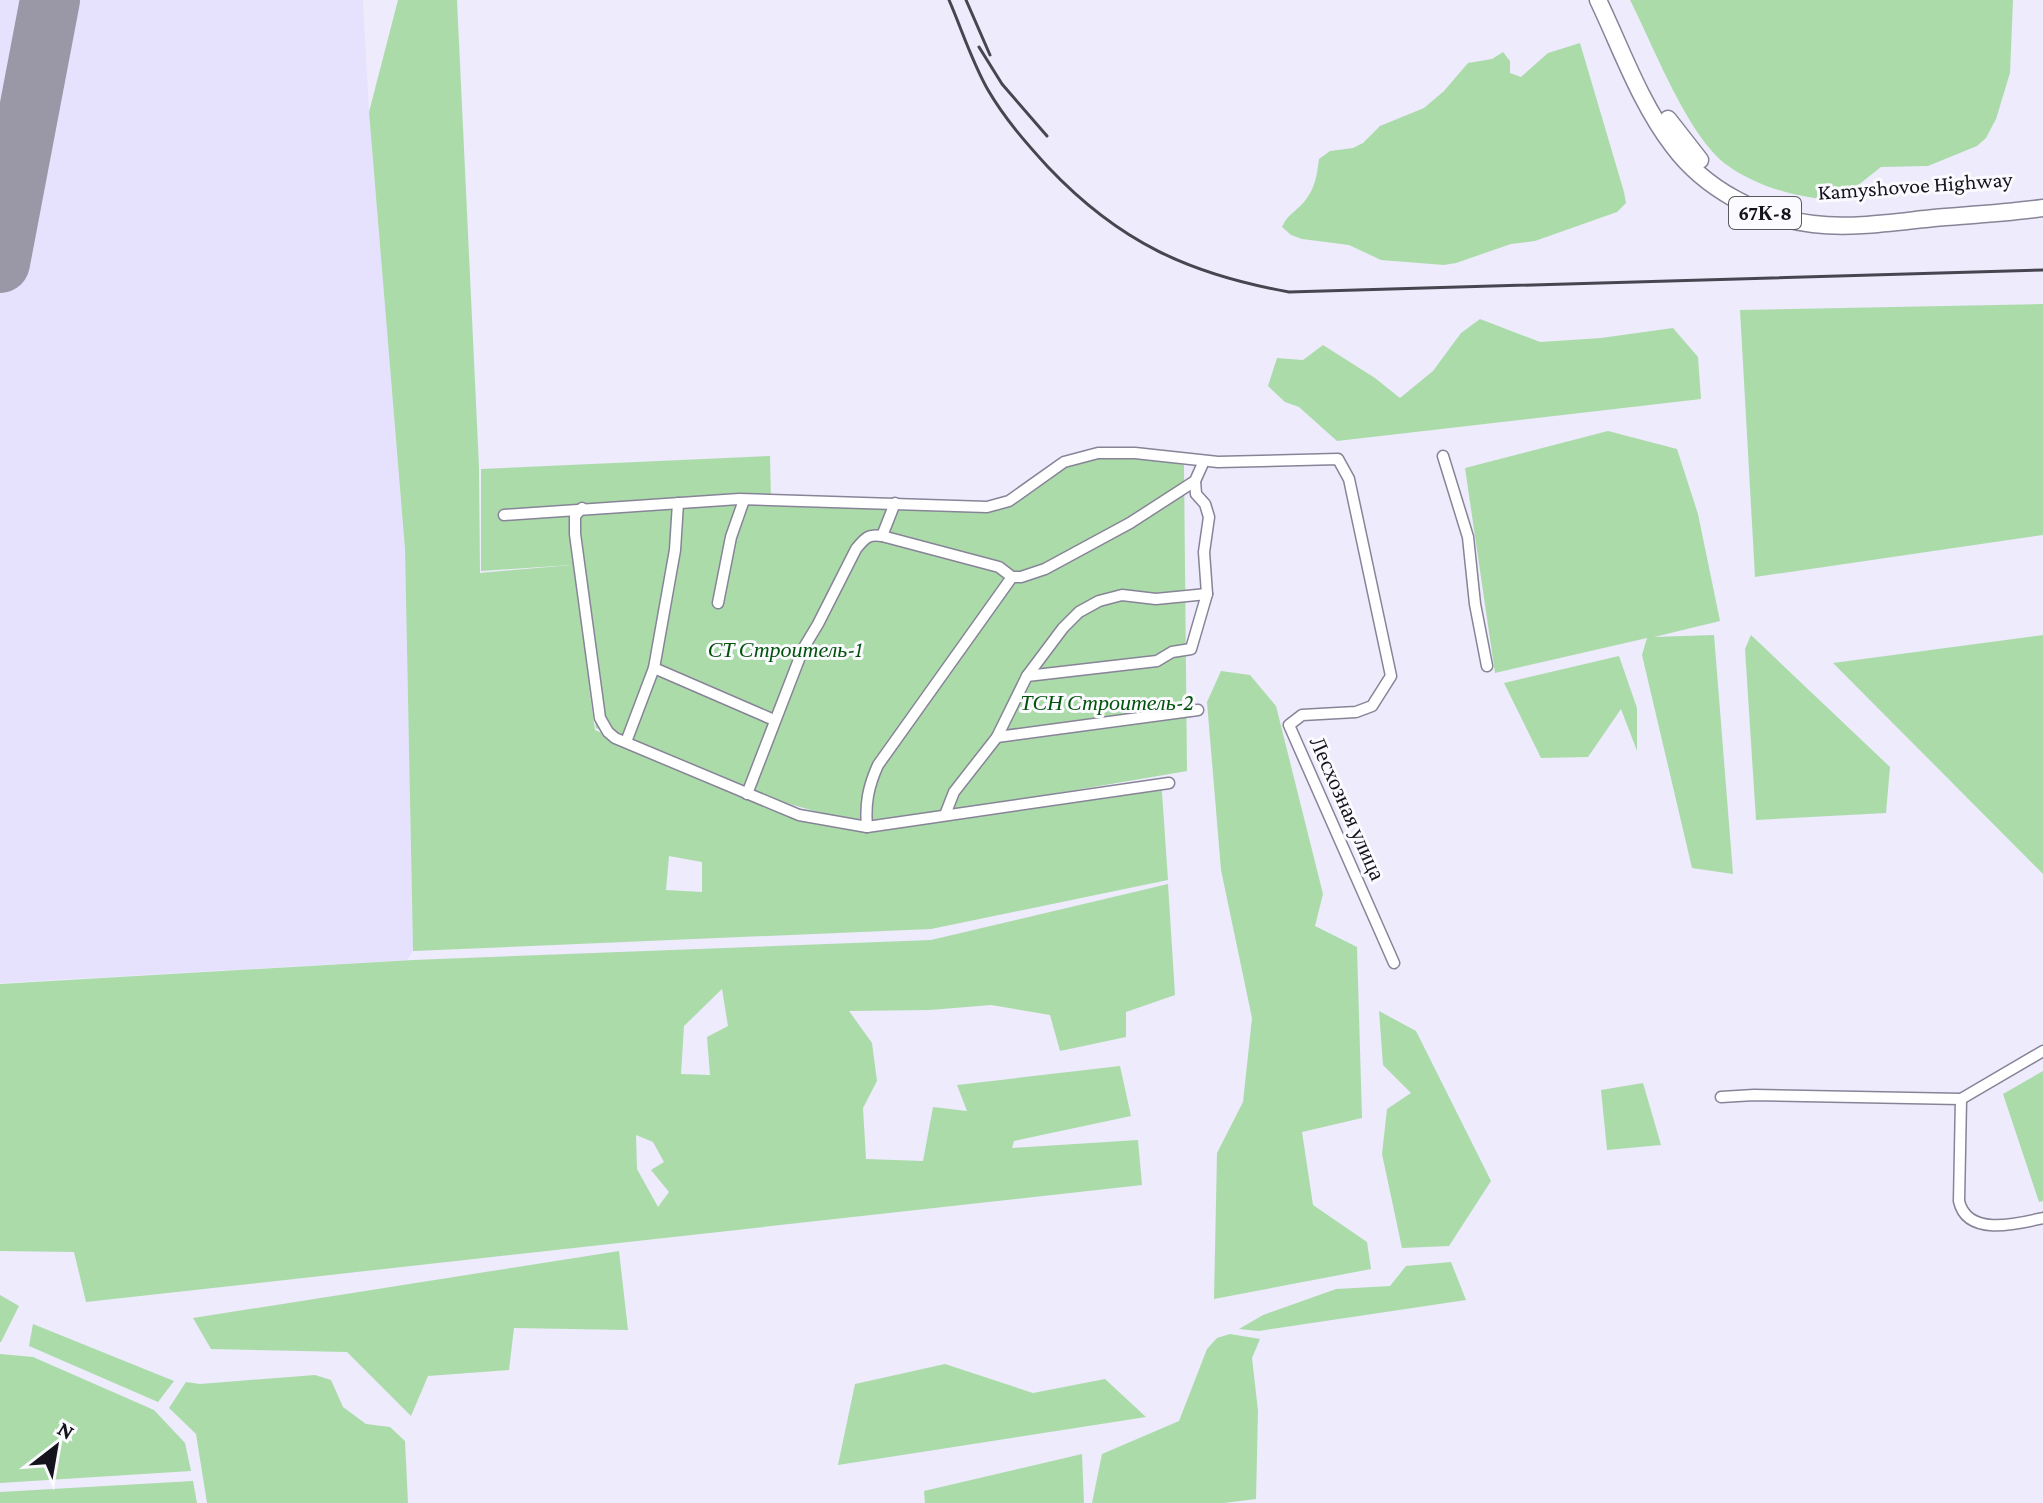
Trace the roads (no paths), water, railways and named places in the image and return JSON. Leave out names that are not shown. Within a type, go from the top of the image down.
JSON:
[{"type":"main road","name":"Kamyshovoe Highway","points":[[1598,0],[1643,96],[1672,145],[1697,172],[1739,202],[1769,214],[1813,224],[1883,223],[2043,208]]},
{"type":"main road","name":"Kamyshovoe Highway","points":[[1610,0],[1647,84],[1675,130],[1701,161],[1740,190],[1769,203],[1808,214],[1852,215],[2043,198]]},
{"type":"street","points":[[504,515],[744,500],[987,507],[1009,501],[1064,462],[1098,453],[1135,453],[1204,461],[1195,481],[1196,494],[1205,504],[1209,517],[1204,552],[1207,594],[1191,649],[1172,652],[1157,661],[1027,676]]},
{"type":"street","points":[[1443,456],[1468,537],[1475,604],[1487,666]]},
{"type":"street","name":"Лесхозная улица","points":[[1204,461],[1338,459],[1349,479],[1391,676],[1372,706],[1356,712],[1302,715],[1289,725],[1394,963]]},
{"type":"street","points":[[747,794],[803,649],[856,549],[871,535],[999,567],[1012,577],[1021,577],[1045,569],[1130,523],[1195,481]]},
{"type":"street","points":[[718,603],[731,537],[744,500]]},
{"type":"street","points":[[626,742],[654,668],[675,550],[678,503]]},
{"type":"street","points":[[882,536],[895,503]]},
{"type":"street","points":[[582,508],[575,516],[575,534],[600,718],[608,732],[626,742],[799,815],[867,827],[1169,783]]},
{"type":"street","points":[[867,827],[867,795],[878,765],[1012,577]]},
{"type":"street","points":[[945,815],[954,792],[997,737],[1027,676],[1079,612],[1099,601],[1122,595],[1156,599],[1207,594]]},
{"type":"street","points":[[654,668],[774,720]]},
{"type":"street","points":[[997,737],[1198,710]]},
{"type":"street","points":[[1721,1097],[1961,1099],[2043,1051]]},
{"type":"street","points":[[1961,1099],[1959,1201],[1965,1216],[1980,1224],[2016,1223],[2043,1218]]},
{"type":"railway","points":[[949,0],[977,68],[995,101],[1032,149],[1075,193],[1129,235],[1158,251],[1253,285],[1289,292],[2043,270]]},
{"type":"railway","points":[[966,0],[990,55]]},
{"type":"railway","points":[[979,47],[1002,84],[1047,136]]},
{"type":"park label","name":"СТ Строитель-1","points":[[785,649]]},
{"type":"park label","name":"ТСН Строитель-2","points":[[1107,702]]}]
